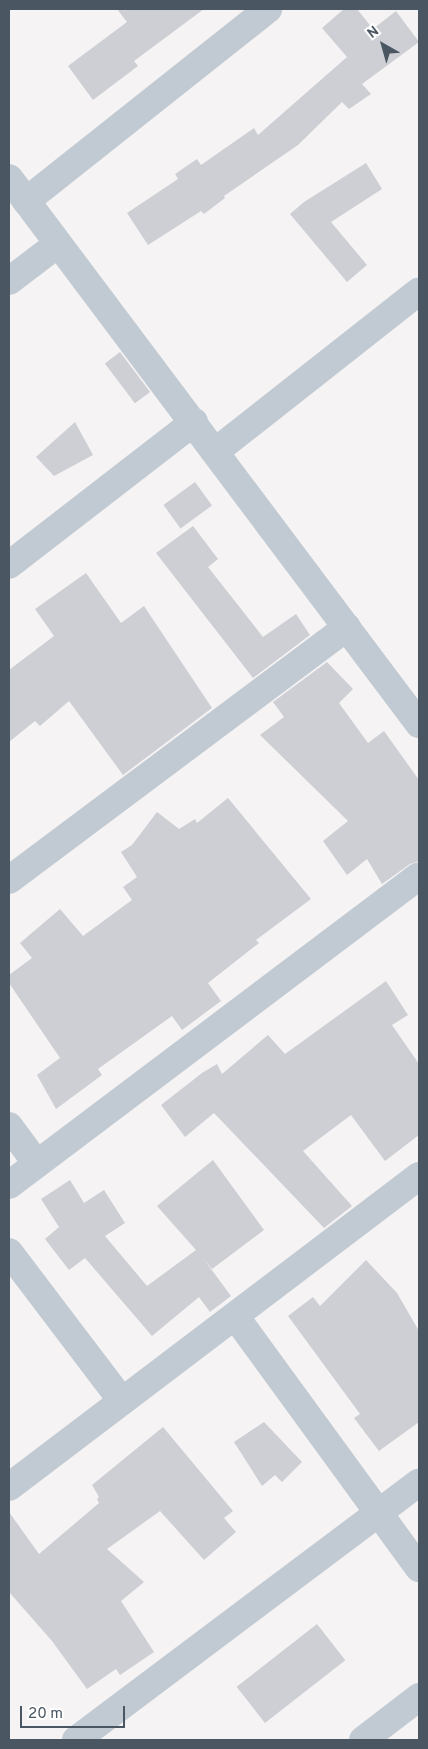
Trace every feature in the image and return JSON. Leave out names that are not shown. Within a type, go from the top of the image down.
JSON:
[{"type":"street","points":[[26,201],[268,9]]},
{"type":"street","points":[[9,178],[216,451],[419,724]]},
{"type":"street","points":[[9,280],[58,244]]},
{"type":"street","points":[[216,451],[419,291]]},
{"type":"street","points":[[9,565],[194,422]]},
{"type":"street","points":[[9,880],[347,627]]},
{"type":"street","points":[[9,1185],[419,876]]},
{"type":"street","points":[[9,1126],[37,1164]]},
{"type":"street","points":[[9,1487],[419,1176]]},
{"type":"street","points":[[9,1252],[122,1401]]},
{"type":"street","points":[[235,1316],[419,1568]]},
{"type":"street","points":[[76,1740],[419,1482]]},
{"type":"street","points":[[377,1736],[419,1697]]},
{"type":"building","points":[[117,9],[204,9],[134,61],[138,66],[93,100],[68,66],[127,22]]},
{"type":"building","points":[[344,9],[357,9],[373,29],[396,11],[419,42],[362,84],[371,94],[349,109],[342,102],[298,145],[224,196],[225,198],[204,214],[201,211],[148,245],[127,213],[178,179],[175,174],[197,159],[201,165],[254,128],[258,135],[347,57],[322,28]]},
{"type":"building","points":[[366,163],[382,189],[331,222],[367,265],[347,282],[290,214],[304,202]]},
{"type":"building","points":[[120,352],[150,392],[135,403],[105,363]]},
{"type":"building","points":[[75,422],[93,455],[54,476],[36,457]]},
{"type":"building","points":[[195,482],[212,505],[180,528],[163,505]]},
{"type":"building","points":[[193,526],[218,559],[208,567],[263,637],[296,614],[310,635],[253,678],[156,553]]},
{"type":"building","points":[[86,573],[121,623],[144,606],[212,708],[123,775],[69,701],[40,726],[35,721],[9,742],[9,670],[54,636],[35,609]]},
{"type":"building","points":[[327,662],[353,689],[339,703],[368,743],[384,731],[419,780],[419,861],[410,864],[382,884],[367,859],[347,875],[323,841],[348,821],[260,735],[284,717],[273,702]]},
{"type":"building","points":[[228,798],[311,899],[256,940],[259,943],[208,983],[221,1001],[182,1030],[172,1016],[98,1069],[102,1075],[56,1109],[37,1075],[60,1058],[9,983],[9,975],[32,958],[20,943],[60,909],[83,936],[132,900],[123,887],[137,877],[121,852],[132,845],[157,812],[179,829],[195,819],[197,823]]},
{"type":"building","points":[[386,981],[408,1015],[392,1025],[419,1064],[419,1135],[385,1161],[351,1115],[303,1151],[352,1206],[324,1228],[214,1113],[185,1137],[161,1105],[202,1073],[217,1064],[222,1074],[268,1035],[285,1054]]},
{"type":"building","points":[[213,1160],[264,1230],[212,1269],[203,1258],[231,1296],[210,1312],[199,1297],[152,1336],[85,1258],[69,1270],[45,1239],[59,1227],[41,1199],[70,1180],[84,1203],[104,1190],[125,1223],[105,1236],[147,1286],[196,1250],[157,1206]]},
{"type":"building","points":[[366,1260],[397,1293],[419,1331],[419,1422],[379,1451],[354,1418],[360,1414],[288,1316],[313,1297],[320,1306]]},
{"type":"building","points":[[264,1422],[302,1462],[282,1482],[275,1475],[262,1486],[234,1442]]},
{"type":"building","points":[[163,1427],[233,1511],[224,1518],[236,1532],[204,1560],[160,1511],[107,1549],[144,1582],[121,1601],[154,1652],[120,1675],[116,1669],[87,1689],[52,1641],[9,1592],[9,1512],[39,1554],[99,1503],[97,1499],[99,1497],[92,1485]]},
{"type":"building","points":[[317,1624],[345,1660],[265,1723],[237,1687]]}]
